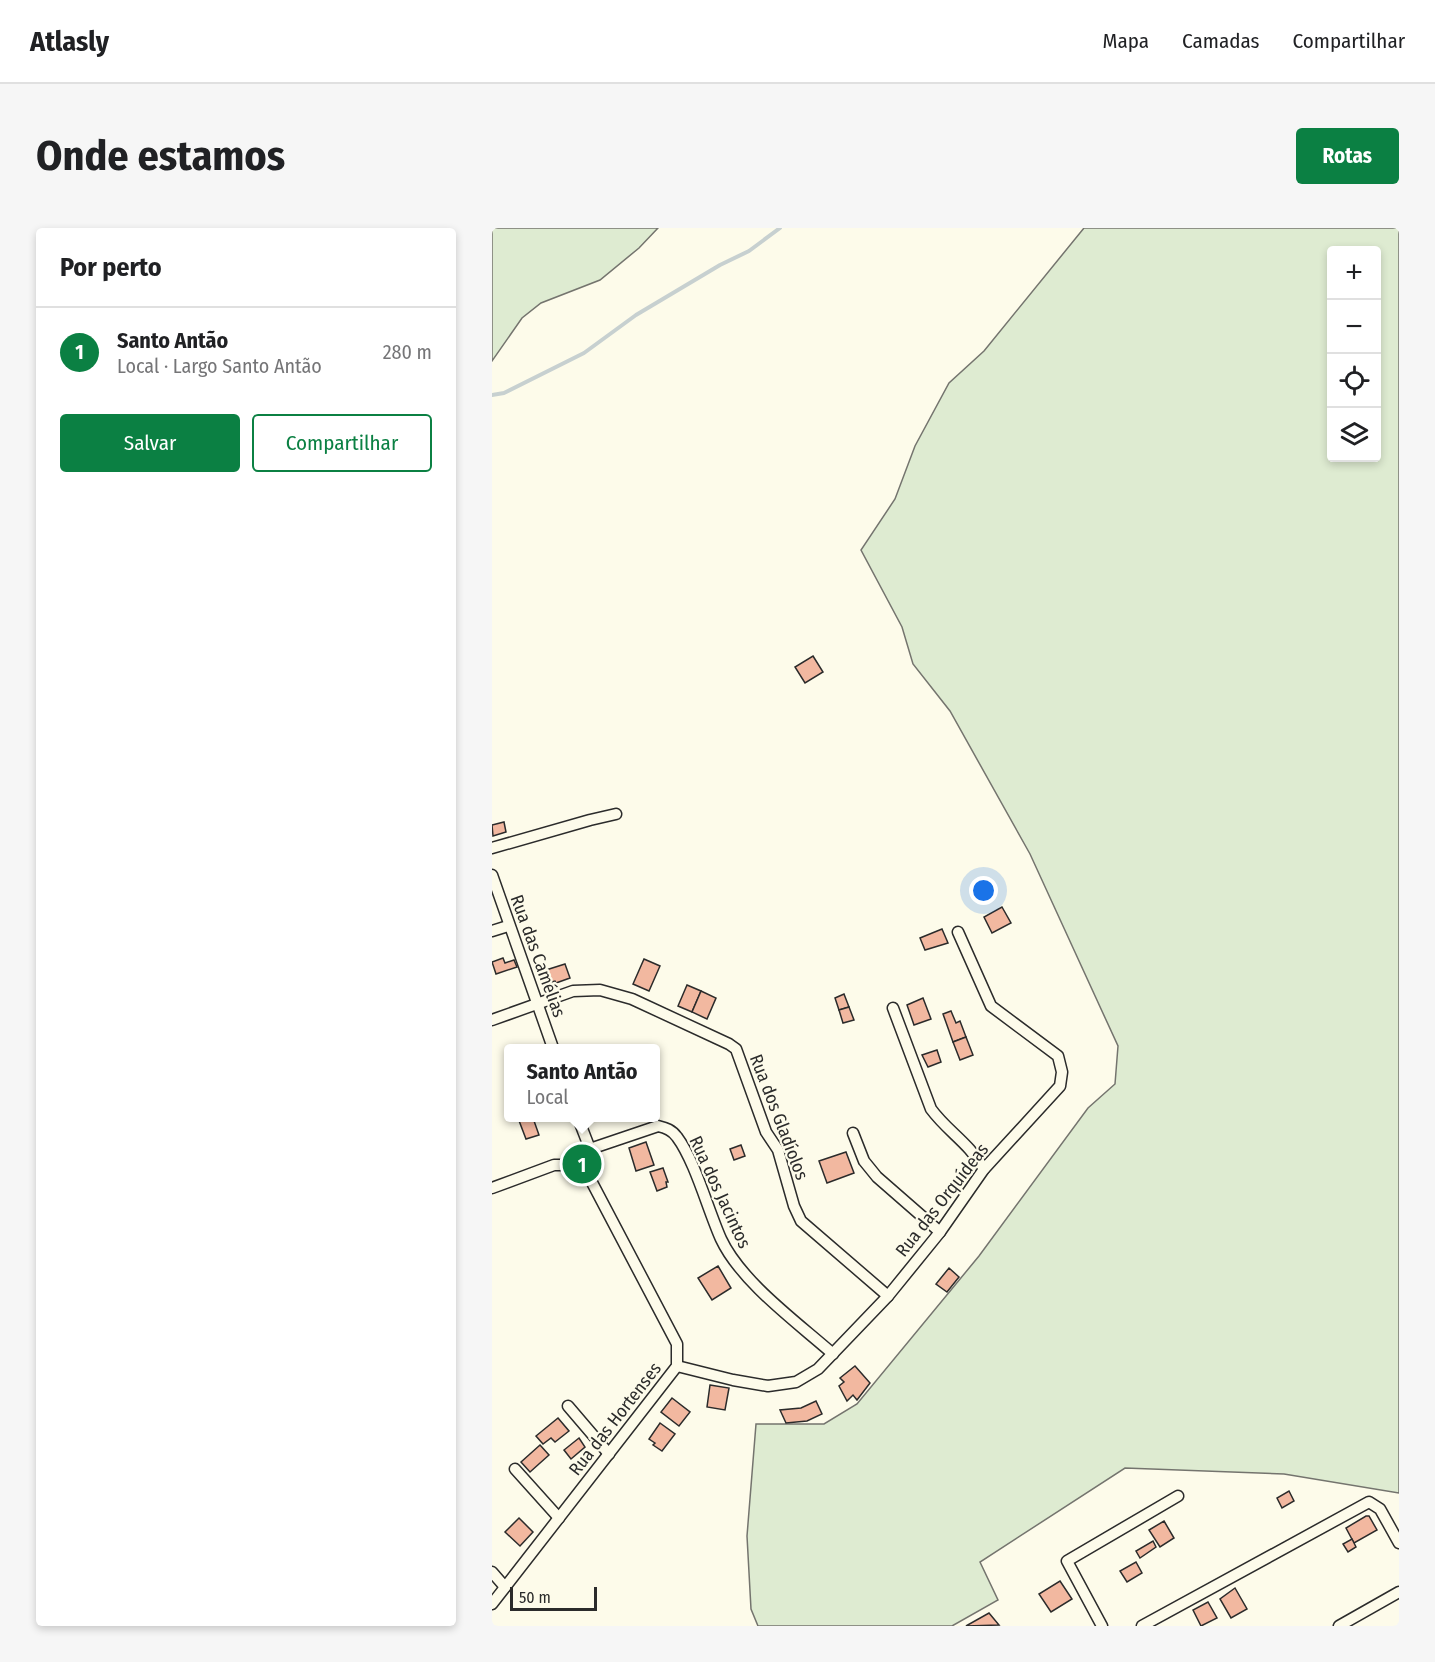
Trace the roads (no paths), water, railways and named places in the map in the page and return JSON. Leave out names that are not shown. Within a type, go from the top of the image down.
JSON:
[{"type":"street","points":[[492,848],[616,814]]},
{"type":"street","name":"Rua das Camélias","points":[[492,875],[508,926],[552,1044]]},
{"type":"street","points":[[492,931],[508,926]]},
{"type":"street","name":"Rua das Orquídeas","points":[[677,1366],[768,1386],[796,1382],[818,1369],[888,1296],[940,1232],[984,1169],[1060,1086],[1062,1072],[1058,1056],[991,1006],[958,932]]},
{"type":"street","name":"Rua dos Gladíolos","points":[[492,1020],[573,991],[600,990],[632,999],[729,1044],[736,1049],[766,1132],[778,1150],[794,1206],[801,1221],[888,1296]]},
{"type":"street","points":[[893,1008],[931,1109],[938,1119],[971,1148],[984,1169]]},
{"type":"street","points":[[579,1122],[592,1162],[587,1173],[580,1174],[574,1171],[573,1159],[577,1155],[589,1153]]},
{"type":"street","name":"Rua dos Jacintos","points":[[589,1153],[658,1126],[668,1128],[678,1137],[723,1242],[740,1270],[833,1354]]},
{"type":"street","points":[[853,1133],[864,1161],[876,1177],[940,1232]]},
{"type":"street","points":[[492,1188],[554,1166],[572,1165]]},
{"type":"street","name":"Rua das Hortenses","points":[[492,1604],[677,1366],[677,1344],[587,1173]]},
{"type":"street","points":[[568,1406],[609,1454]]},
{"type":"street","points":[[515,1469],[559,1518]]},
{"type":"street","points":[[1102,1626],[1067,1561],[1178,1496]]},
{"type":"street","points":[[1142,1626],[1369,1502],[1380,1509],[1399,1543]]},
{"type":"street","points":[[492,1572],[505,1587]]},
{"type":"street","points":[[1342,1625],[1399,1592]]},
{"type":"waterway","points":[[492,395],[504,393],[584,353],[636,315],[720,265],[749,251],[780,228]]},
{"type":"place","name":"Santo Antão","points":[[582,1164]]}]
